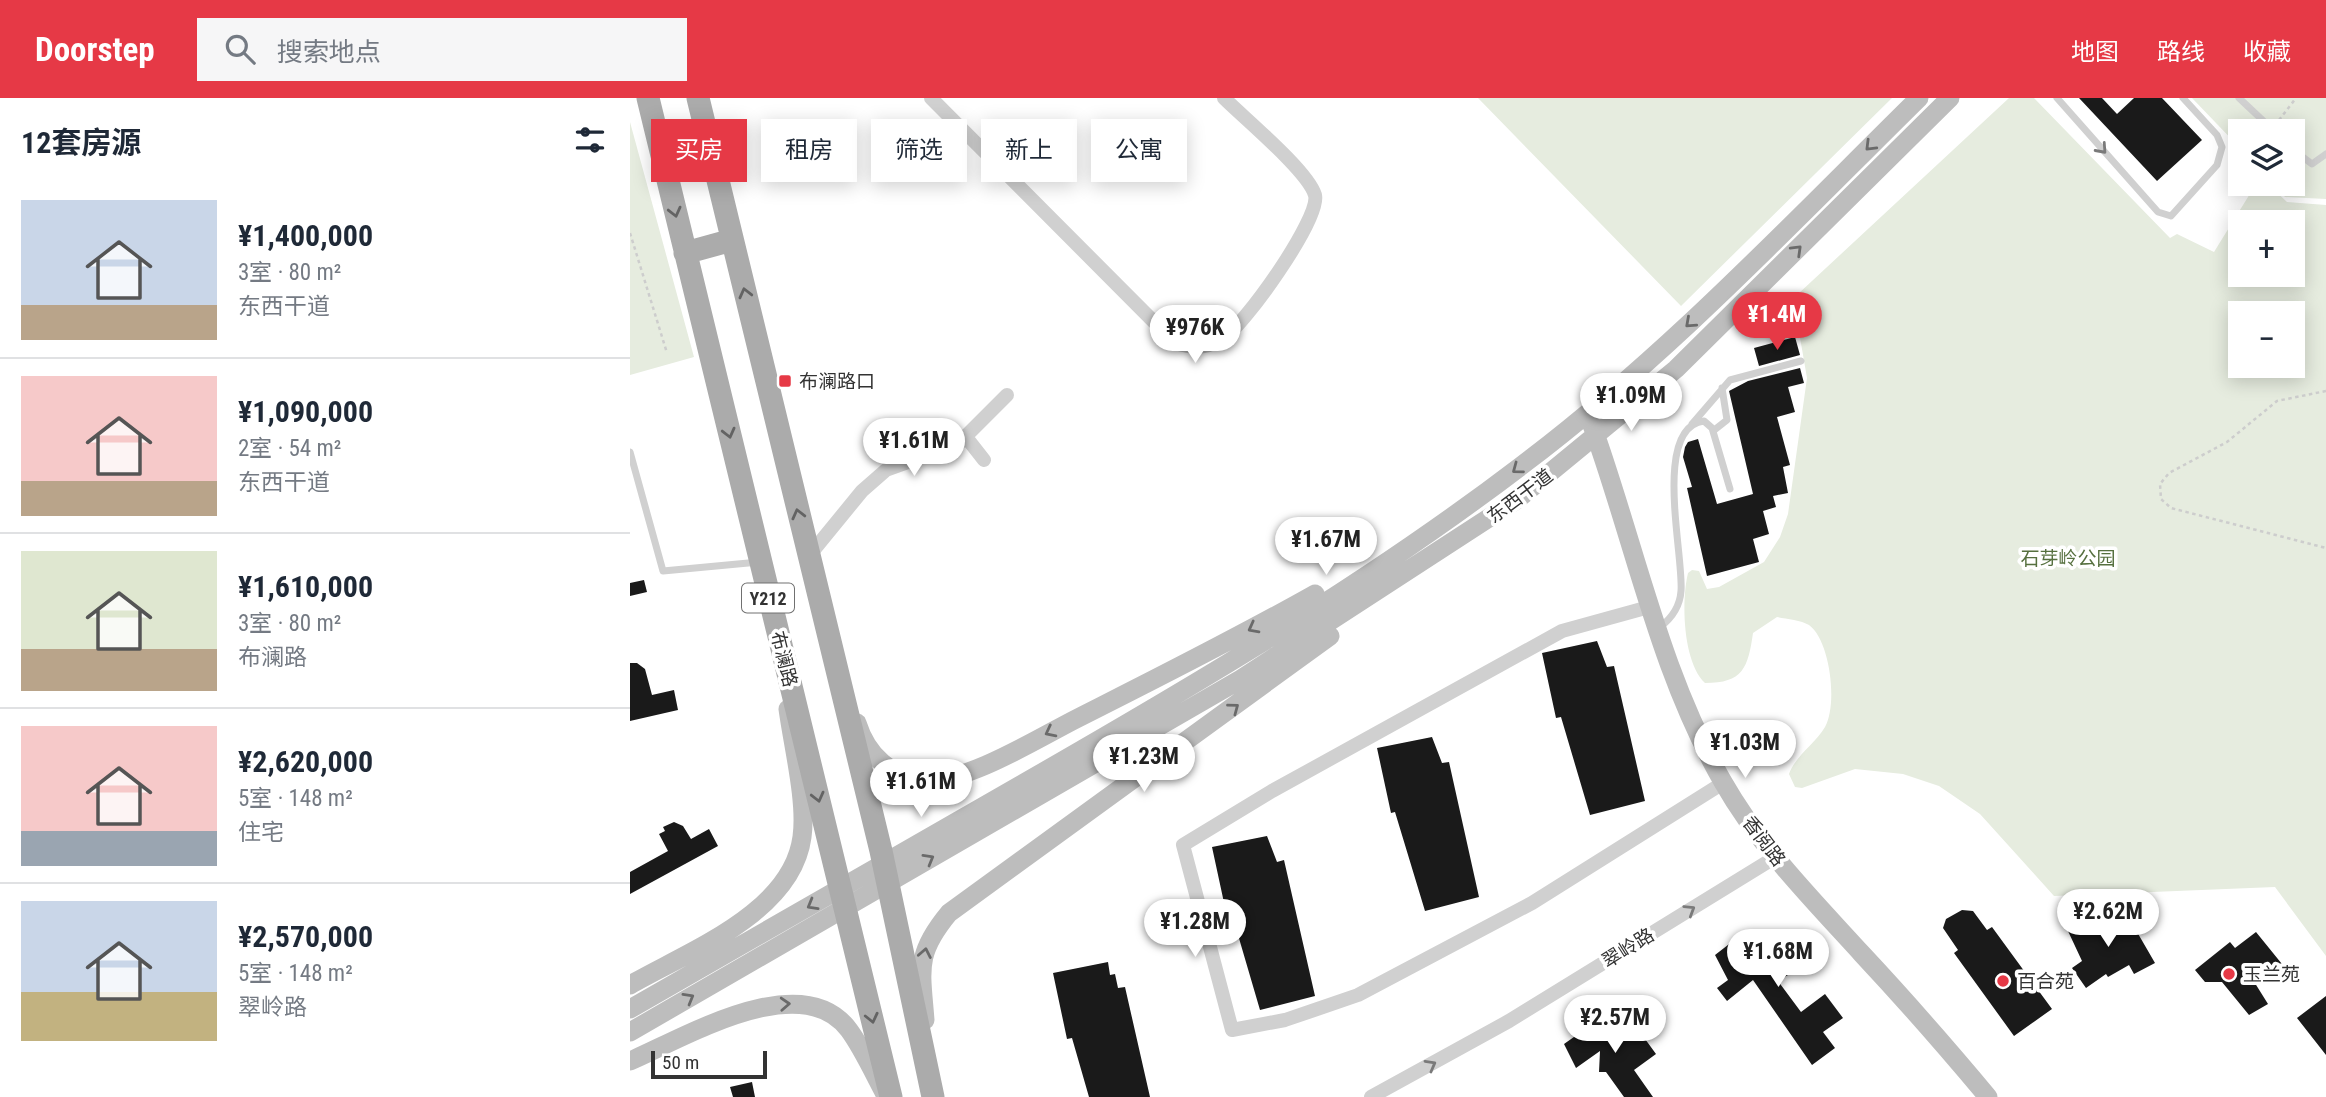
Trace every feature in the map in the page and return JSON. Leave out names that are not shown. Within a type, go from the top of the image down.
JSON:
[{"type":"main road","name":"布澜路","points":[[648,98],[888,1097]]},
{"type":"main road","name":"Y212","points":[[698,98],[881,851],[933,1096]]},
{"type":"main road","name":"东西干道","points":[[1237,671],[1520,467],[1588,413],[1705,310],[1919,98]]},
{"type":"main road","name":"东西干道","points":[[1237,671],[1452,545],[1518,499],[1675,369],[1950,98]]},
{"type":"main road","points":[[685,253],[732,240]]},
{"type":"main road","name":"香阅路","points":[[1588,413],[1657,629],[1699,738],[1723,783],[1774,858],[1880,972],[1988,1097]]},
{"type":"main road","points":[[826,628],[860,732],[871,754],[891,770],[909,778],[946,779],[1023,746],[1200,656],[1441,524]]},
{"type":"main road","points":[[933,1096],[921,977],[928,938],[949,913],[1051,836],[1223,716],[1452,545]]},
{"type":"main road","points":[[630,985],[750,916],[772,898],[789,877],[799,855],[803,814],[778,635]]},
{"type":"main road","points":[[630,1009],[1237,671]]},
{"type":"main road","points":[[630,1032],[1237,671]]},
{"type":"main road","points":[[630,1061],[752,1009],[802,1003],[827,1011],[849,1029],[888,1097]]},
{"type":"street","points":[[931,98],[1175,343],[1192,348],[1214,343],[1239,325],[1308,225],[1316,206],[1309,184],[1224,98]]},
{"type":"street","points":[[808,557],[862,491],[886,470],[958,444],[1007,395]]},
{"type":"street","points":[[966,437],[984,460]]},
{"type":"street","points":[[1649,607],[1562,631],[1272,791],[1182,845],[1232,1030],[1285,1020],[1358,995],[1532,903],[1723,783]]},
{"type":"street","name":"翠岭路","points":[[1371,1097],[1509,1021],[1774,858]]},
{"type":"lane","points":[[2057,98],[2158,212],[2171,216],[2217,165],[2222,147],[2217,135],[2183,98]]},
{"type":"lane","points":[[2239,98],[2261,119]]},
{"type":"lane","points":[[2305,159],[2312,164],[2326,154]]},
{"type":"lane","points":[[1657,629],[1672,616],[1681,591],[1675,457],[1684,434],[1730,380],[1801,361]]},
{"type":"lane","points":[[1713,431],[1727,420],[1722,388]]},
{"type":"lane","points":[[1692,425],[1704,421],[1713,431],[1730,489]]},
{"type":"lane","points":[[630,452],[663,571],[760,562]]},
{"type":"path","points":[[2281,119],[2297,98]]},
{"type":"path","points":[[630,233],[667,353]]},
{"type":"path","points":[[2326,391],[2277,401],[2227,442],[2169,473],[2160,484],[2161,499],[2171,508],[2326,548]]},
{"type":"green space","points":[[1478,98],[1892,98],[1681,306]]},
{"type":"green space","name":"石芽岭公园","points":[[2009,98],[2034,98],[2170,238],[2177,234],[2214,252],[2228,229],[2228,287],[2305,287],[2305,210],[2240,210],[2249,196],[2281,196],[2287,202],[2326,205],[2326,956],[2275,887],[2054,896],[1980,814],[1939,786],[1903,774],[1855,769],[1802,788],[1795,787],[1789,774],[1792,767],[1825,727],[1831,703],[1827,658],[1816,633],[1806,623],[1777,617],[1753,633],[1746,664],[1736,676],[1728,680],[1705,683],[1692,661],[1688,647],[1685,599],[1688,573],[1692,570],[1699,571],[1707,589],[1719,587],[1764,562],[1780,537],[1788,514],[1807,378],[1798,326],[1784,307]]},
{"type":"green space","points":[[2192,98],[2326,98],[2326,199],[2284,196],[2305,196],[2305,119],[2228,119],[2228,136]]},
{"type":"green space","points":[[630,122],[694,357],[630,375]]},
{"type":"building","points":[[2079,98],[2102,98],[2117,114],[2134,98],[2162,98],[2202,140],[2157,181]]},
{"type":"building","points":[[1795,337],[1800,355],[1759,366],[1754,348]]},
{"type":"building","points":[[1800,368],[1804,383],[1788,387],[1795,412],[1777,417],[1790,465],[1783,467],[1788,493],[1773,496],[1776,507],[1763,511],[1769,534],[1753,539],[1759,562],[1707,576],[1687,488],[1692,487],[1683,457],[1685,447],[1688,442],[1698,439],[1717,504],[1753,494],[1729,391],[1748,381]]},
{"type":"building","points":[[644,580],[647,592],[630,596],[630,583]]},
{"type":"building","points":[[1597,641],[1607,667],[1614,666],[1645,801],[1590,815],[1561,717],[1556,718],[1542,653]]},
{"type":"building","points":[[630,663],[637,663],[645,669],[652,695],[674,690],[678,710],[630,721]]},
{"type":"building","points":[[1432,737],[1442,763],[1449,762],[1479,897],[1425,911],[1395,812],[1391,813],[1377,748]]},
{"type":"building","points":[[674,822],[683,826],[691,839],[709,829],[718,846],[630,894],[630,872],[668,851],[659,834],[665,831],[663,827]]},
{"type":"building","points":[[1267,836],[1277,862],[1284,860],[1315,996],[1260,1010],[1231,911],[1226,912],[1212,847]]},
{"type":"building","points":[[2112,909],[2123,929],[2133,925],[2155,963],[2134,974],[2129,965],[2108,977],[2106,974],[2086,988],[2072,968],[2082,961],[2068,931]]},
{"type":"building","name":"百合苑","points":[[1962,910],[1973,911],[1987,930],[1992,927],[2052,1009],[2014,1036],[1954,953],[1958,950],[1943,928],[1946,919]]},
{"type":"building","points":[[1746,931],[1759,948],[1781,931],[1806,964],[1778,981],[1801,1012],[1825,994],[1843,1018],[1823,1032],[1835,1048],[1812,1065],[1753,980],[1727,1001],[1717,988],[1728,980],[1715,955]]},
{"type":"building","name":"玉兰苑","points":[[2256,932],[2286,969],[2276,981],[2253,980],[2268,1004],[2249,1015],[2222,982],[2205,982],[2195,970],[2230,942],[2235,948]]},
{"type":"building","points":[[1108,962],[1110,975],[1115,974],[1118,988],[1125,987],[1150,1097],[1089,1097],[1072,1038],[1067,1039],[1053,973]]},
{"type":"building","points":[[2326,996],[2326,1055],[2297,1018]]},
{"type":"building","points":[[1598,1020],[1610,1037],[1632,1021],[1656,1054],[1634,1070],[1653,1097],[1624,1097],[1606,1072],[1599,1072],[1600,1051],[1576,1068],[1564,1044]]},
{"type":"building","points":[[752,1082],[755,1097],[733,1097],[730,1087]]},
{"type":"place","name":"布澜路口","points":[[785,381]]},
{"type":"place","name":"玉兰苑","points":[[2229,974]]},
{"type":"place","name":"百合苑","points":[[2003,981]]}]
